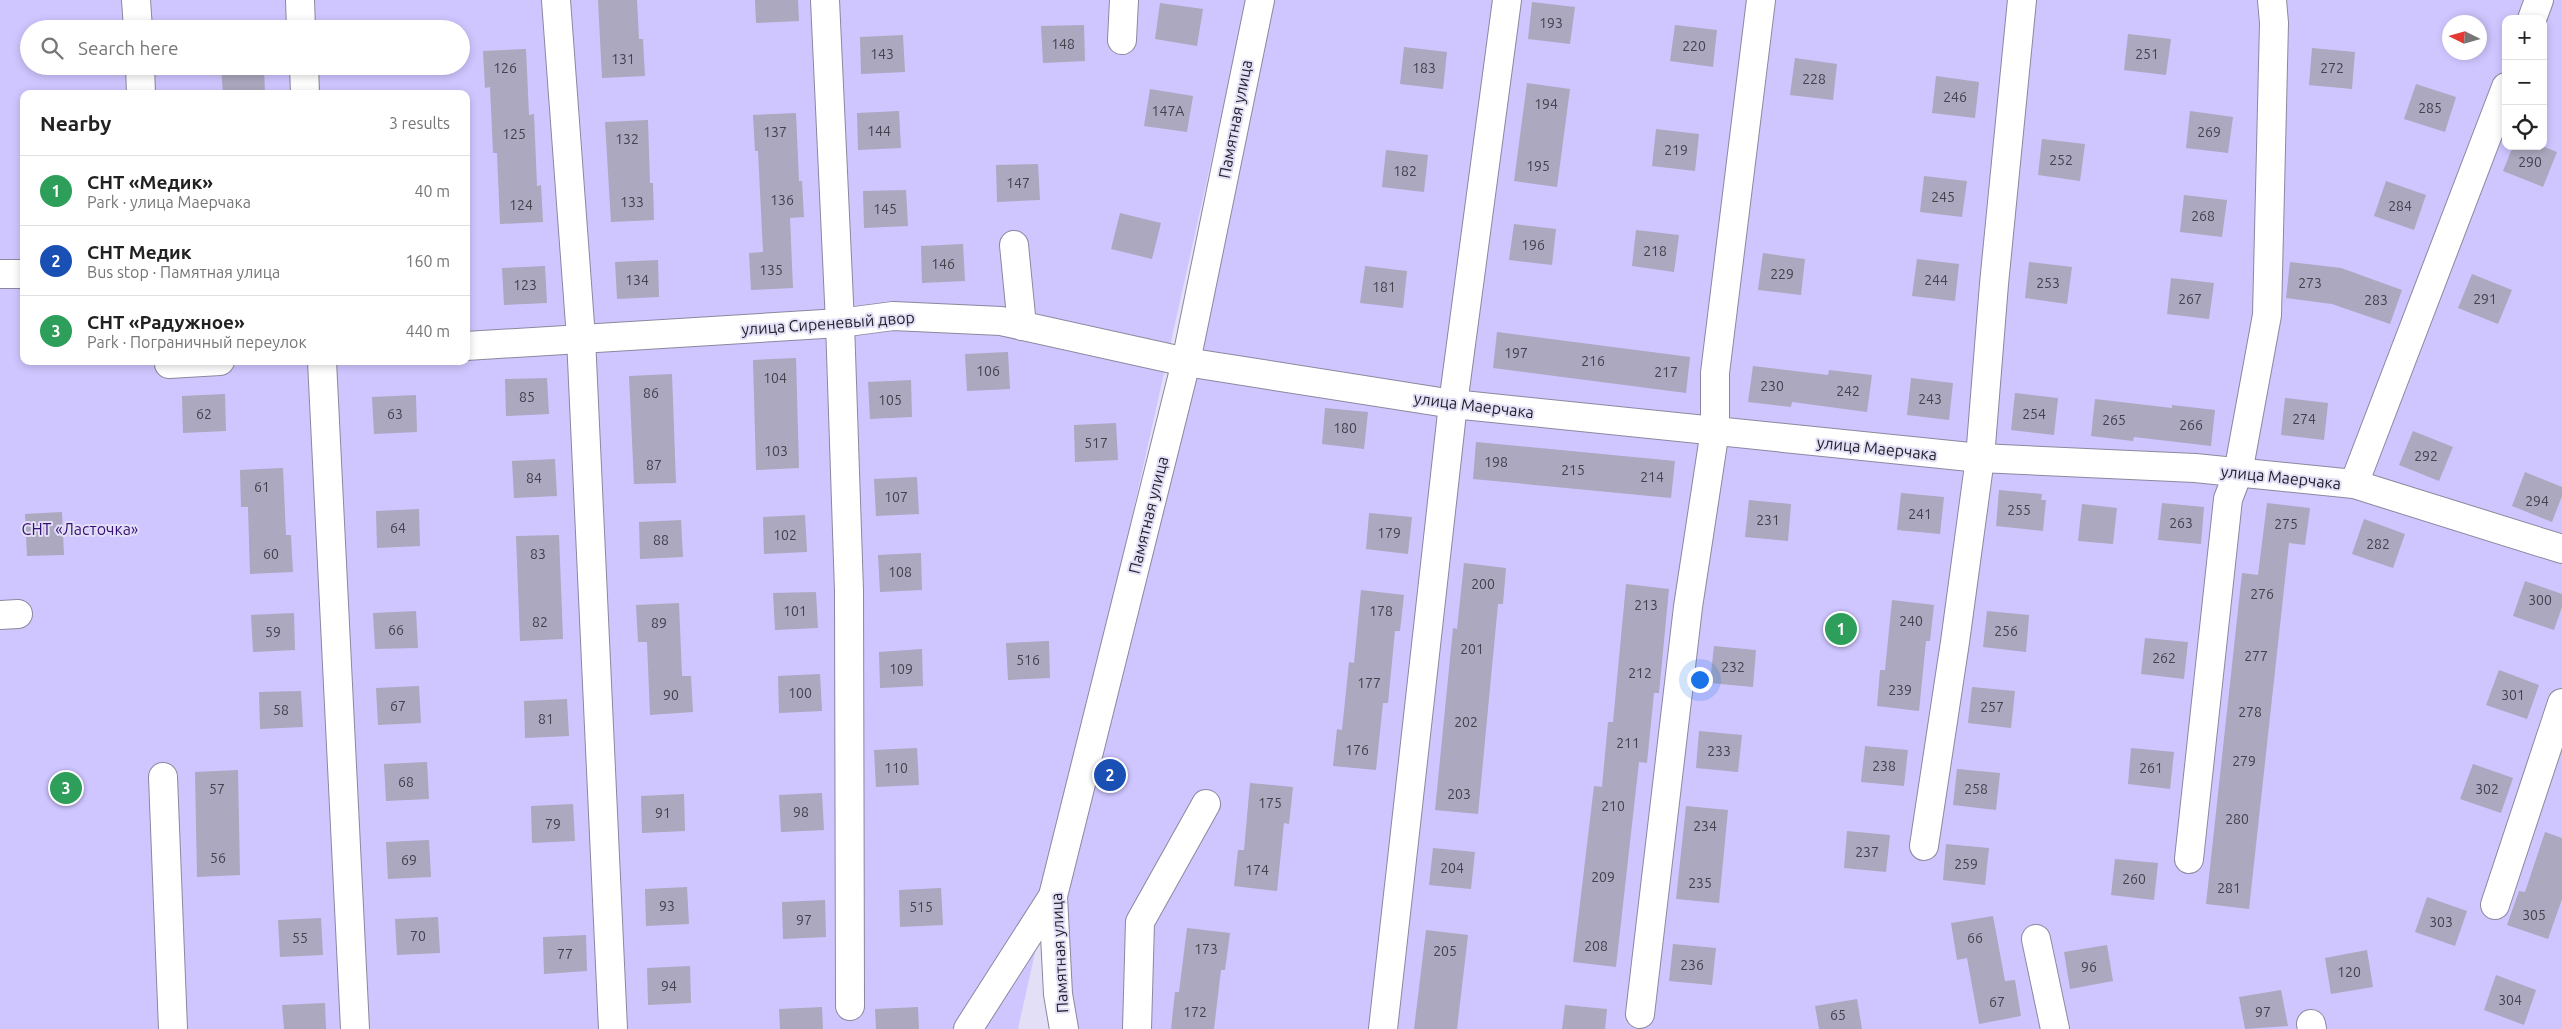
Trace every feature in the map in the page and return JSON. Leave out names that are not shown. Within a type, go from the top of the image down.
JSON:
[{"type":"street","points":[[136,0],[137,20]]},
{"type":"street","points":[[300,0],[301,20]]},
{"type":"street","points":[[556,0],[582,338],[606,825],[613,1029]]},
{"type":"street","points":[[825,0],[840,323],[849,591],[850,1006]]},
{"type":"street","points":[[1122,40],[1124,0]]},
{"type":"street","name":"Памятная улица","points":[[1064,1029],[1058,994],[1053,896],[1186,362],[1260,0]]},
{"type":"street","points":[[1382,1029],[1453,404],[1507,0]]},
{"type":"street","points":[[1640,1014],[1688,607],[1715,430],[1715,373],[1761,0]]},
{"type":"street","points":[[1924,846],[1955,642],[1980,458],[1994,284],[2022,0]]},
{"type":"street","points":[[2189,859],[2228,499],[2238,473],[2268,315],[2274,23],[2272,0]]},
{"type":"street","points":[[2534,15],[2540,0]]},
{"type":"street","points":[[140,75],[141,90]]},
{"type":"street","points":[[305,75],[306,90]]},
{"type":"street","points":[[2354,484],[2502,97]]},
{"type":"street","points":[[1014,246],[1022,326]]},
{"type":"street","points":[[0,274],[20,274]]},
{"type":"street","name":"улица Сиреневый двор","points":[[470,346],[840,323],[893,316],[1001,321],[1186,362]]},
{"type":"street","name":"улица Маерчака","points":[[1186,362],[1453,404],[1980,458],[2195,468],[2354,484],[2562,549]]},
{"type":"street","points":[[322,365],[356,1029]]},
{"type":"street","points":[[2495,904],[2562,703]]},
{"type":"street","points":[[163,777],[173,1029]]},
{"type":"street","points":[[1137,1029],[1140,922],[1206,804]]},
{"type":"street","points":[[968,1029],[1053,896]]},
{"type":"street","points":[[2036,939],[2055,1029]]},
{"type":"green space","name":"СНТ «Ласточка»","points":[[0,0],[1247,0],[1018,1029],[0,1029]]},
{"type":"green space","points":[[1264,0],[2562,0],[2562,1029],[1067,1029],[1053,896]]},
{"type":"building","points":[[598,0],[637,0],[639,39],[643,39],[645,76],[602,78]]},
{"type":"building","points":[[755,0],[798,0],[799,21],[756,23]]},
{"type":"building","points":[[1532,2],[1575,7],[1570,44],[1528,39]]},
{"type":"building","points":[[1160,3],[1203,9],[1197,46],[1155,39]]},
{"type":"building","points":[[1084,25],[1085,61],[1043,63],[1041,26]]},
{"type":"building","points":[[1675,25],[1717,30],[1713,67],[1670,61]]},
{"type":"building","points":[[2128,34],[2171,39],[2166,75],[2124,70]]},
{"type":"building","points":[[903,35],[905,72],[861,74],[860,37]]},
{"type":"building","points":[[1404,47],[1447,52],[1443,89],[1400,84]]},
{"type":"building","points":[[2312,48],[2355,52],[2352,89],[2309,85]]},
{"type":"building","points":[[526,49],[529,115],[534,114],[537,186],[541,185],[543,222],[500,224],[497,153],[493,153],[490,87],[485,88],[483,51]]},
{"type":"building","points":[[1795,58],[1837,64],[1833,100],[1790,95]]},
{"type":"building","points":[[222,75],[264,75],[265,90],[223,90]]},
{"type":"building","points":[[1936,76],[1979,82],[1975,118],[1932,113]]},
{"type":"building","points":[[1527,83],[1570,89],[1557,187],[1514,181]]},
{"type":"building","points":[[2416,84],[2456,97],[2445,132],[2404,119]]},
{"type":"building","points":[[1150,89],[1193,96],[1187,132],[1144,126]]},
{"type":"building","points":[[899,111],[901,148],[858,150],[857,113]]},
{"type":"building","points":[[2190,111],[2233,117],[2228,153],[2186,148]]},
{"type":"building","points":[[796,113],[799,181],[802,181],[804,217],[790,218],[793,288],[751,290],[749,253],[763,252],[758,151],[755,151],[753,115]]},
{"type":"building","points":[[648,120],[650,183],[653,183],[654,220],[611,222],[605,122]]},
{"type":"building","points":[[1656,129],[1699,134],[1695,171],[1652,166]]},
{"type":"building","points":[[2042,139],[2085,144],[2080,181],[2038,175]]},
{"type":"building","points":[[2547,148],[2557,152],[2543,187],[2503,171],[2511,150],[2547,150]]},
{"type":"building","points":[[1386,150],[1428,155],[1424,192],[1382,187]]},
{"type":"building","points":[[1038,164],[1040,200],[997,202],[996,165]]},
{"type":"building","points":[[1924,176],[1967,181],[1962,217],[1920,212]]},
{"type":"building","points":[[2386,181],[2426,195],[2414,230],[2374,216]]},
{"type":"building","points":[[906,190],[908,226],[864,228],[863,191]]},
{"type":"building","points":[[2184,195],[2227,200],[2222,237],[2180,232]]},
{"type":"building","points":[[1120,213],[1161,223],[1152,259],[1111,249]]},
{"type":"building","points":[[1514,224],[1556,229],[1552,265],[1509,260]]},
{"type":"building","points":[[1636,230],[1679,235],[1674,272],[1632,266]]},
{"type":"building","points":[[963,244],[965,281],[922,283],[921,246]]},
{"type":"building","points":[[1763,253],[1805,259],[1801,295],[1758,290]]},
{"type":"building","points":[[1917,259],[1959,264],[1955,301],[1912,296]]},
{"type":"building","points":[[658,260],[659,297],[617,299],[615,262]]},
{"type":"building","points":[[2029,262],[2072,267],[2067,304],[2025,298]]},
{"type":"building","points":[[2290,262],[2341,268],[2402,290],[2390,324],[2332,304],[2286,298]]},
{"type":"building","points":[[545,266],[547,303],[504,305],[502,268]]},
{"type":"building","points":[[1365,266],[1407,271],[1403,308],[1360,303]]},
{"type":"building","points":[[2472,274],[2512,290],[2498,324],[2458,308]]},
{"type":"building","points":[[2171,278],[2214,283],[2209,319],[2167,314]]},
{"type":"building","points":[[1497,332],[1690,357],[1686,393],[1493,368]]},
{"type":"building","points":[[1008,352],[1010,389],[967,391],[965,354]]},
{"type":"building","points":[[796,358],[799,468],[756,470],[753,360]]},
{"type":"building","points":[[1753,366],[1828,375],[1829,370],[1872,375],[1867,412],[1792,402],[1791,407],[1748,402]]},
{"type":"building","points":[[672,374],[676,483],[634,484],[629,376]]},
{"type":"building","points":[[547,378],[549,414],[506,416],[505,379]]},
{"type":"building","points":[[1911,378],[1953,383],[1949,420],[1907,415]]},
{"type":"building","points":[[911,380],[912,417],[870,419],[868,382]]},
{"type":"building","points":[[2015,393],[2058,398],[2054,435],[2011,430]]},
{"type":"building","points":[[225,394],[226,431],[183,433],[182,396]]},
{"type":"building","points":[[416,395],[417,432],[374,434],[372,397]]},
{"type":"building","points":[[2285,398],[2328,403],[2324,440],[2281,435]]},
{"type":"building","points":[[2095,399],[2172,408],[2172,405],[2215,410],[2211,446],[2134,437],[2133,441],[2091,436]]},
{"type":"building","points":[[1325,408],[1368,412],[1364,449],[1322,444]]},
{"type":"building","points":[[1116,423],[1118,460],[1075,462],[1074,425]]},
{"type":"building","points":[[2413,431],[2453,447],[2439,481],[2399,465]]},
{"type":"building","points":[[1476,442],[1675,461],[1671,498],[1473,479]]},
{"type":"building","points":[[555,459],[557,496],[514,498],[512,461]]},
{"type":"building","points":[[283,468],[286,535],[291,535],[293,572],[250,574],[248,507],[241,507],[240,470]]},
{"type":"building","points":[[2525,472],[2562,487],[2562,496],[2552,522],[2512,506]]},
{"type":"building","points":[[917,477],[919,514],[876,516],[874,479]]},
{"type":"building","points":[[1999,490],[2042,494],[2041,500],[2046,500],[2043,531],[1996,526]]},
{"type":"building","points":[[1901,493],[1944,497],[1940,534],[1897,530]]},
{"type":"building","points":[[1749,500],[1791,504],[1788,541],[1745,537]]},
{"type":"building","points":[[2162,503],[2204,507],[2201,544],[2158,540]]},
{"type":"building","points":[[2267,503],[2310,508],[2305,545],[2289,543],[2249,909],[2206,904],[2242,573],[2258,575]]},
{"type":"building","points":[[2082,504],[2117,508],[2113,544],[2078,541]]},
{"type":"building","points":[[419,509],[420,546],[377,548],[376,511]]},
{"type":"building","points":[[62,512],[64,555],[27,556],[25,514]]},
{"type":"building","points":[[1369,513],[1412,517],[1408,554],[1366,549]]},
{"type":"building","points":[[805,515],[807,552],[764,554],[763,517]]},
{"type":"building","points":[[2364,519],[2405,534],[2393,568],[2352,554]]},
{"type":"building","points":[[681,520],[683,557],[640,559],[639,522]]},
{"type":"building","points":[[559,535],[563,639],[520,641],[516,536]]},
{"type":"building","points":[[921,553],[922,590],[880,592],[878,555]]},
{"type":"building","points":[[1464,563],[1506,568],[1503,604],[1498,604],[1478,814],[1435,810],[1453,628],[1457,629]]},
{"type":"building","points":[[2525,581],[2562,594],[2562,607],[2554,630],[2513,616]]},
{"type":"building","points":[[1626,584],[1669,589],[1659,693],[1654,693],[1647,763],[1639,762],[1616,967],[1573,962],[1594,786],[1602,787],[1608,722],[1613,722]]},
{"type":"building","points":[[1361,590],[1404,595],[1400,631],[1395,631],[1388,703],[1383,703],[1376,770],[1333,766],[1337,729],[1342,730],[1349,662],[1354,663]]},
{"type":"building","points":[[816,592],[818,628],[775,630],[773,593]]},
{"type":"building","points":[[1892,600],[1934,605],[1930,641],[1926,641],[1919,711],[1877,706],[1880,670],[1885,670]]},
{"type":"building","points":[[679,603],[682,676],[691,676],[693,712],[650,715],[647,642],[638,642],[636,605]]},
{"type":"building","points":[[416,611],[418,648],[375,649],[373,613]]},
{"type":"building","points":[[1987,611],[2029,615],[2026,652],[1983,647]]},
{"type":"building","points":[[294,613],[295,650],[253,652],[251,615]]},
{"type":"building","points":[[2145,638],[2188,642],[2184,679],[2141,674]]},
{"type":"building","points":[[1049,641],[1050,678],[1008,680],[1006,643]]},
{"type":"building","points":[[1714,646],[1756,650],[1753,687],[1710,683]]},
{"type":"building","points":[[922,649],[923,686],[880,688],[879,652]]},
{"type":"building","points":[[2499,670],[2539,685],[2527,719],[2486,705]]},
{"type":"building","points":[[820,674],[822,711],[779,713],[778,676]]},
{"type":"building","points":[[419,686],[421,723],[378,725],[376,688]]},
{"type":"building","points":[[1972,687],[2015,691],[2011,728],[1968,723]]},
{"type":"building","points":[[301,691],[303,727],[260,729],[259,692]]},
{"type":"building","points":[[567,699],[569,736],[525,738],[524,701]]},
{"type":"building","points":[[1699,731],[1742,735],[1738,772],[1696,768]]},
{"type":"building","points":[[1865,746],[1908,750],[1904,786],[1861,782]]},
{"type":"building","points":[[917,748],[919,785],[876,787],[874,750]]},
{"type":"building","points":[[2131,748],[2174,752],[2170,789],[2128,784]]},
{"type":"building","points":[[427,762],[429,799],[386,801],[384,764]]},
{"type":"building","points":[[2473,764],[2513,778],[2501,813],[2460,799]]},
{"type":"building","points":[[1957,769],[2000,773],[1996,810],[1953,805]]},
{"type":"building","points":[[238,770],[240,875],[197,877],[195,772]]},
{"type":"building","points":[[1250,783],[1293,787],[1289,824],[1284,823],[1277,891],[1234,886],[1238,850],[1244,850]]},
{"type":"building","points":[[822,793],[824,830],[781,832],[779,795]]},
{"type":"building","points":[[684,794],[685,831],[642,833],[641,796]]},
{"type":"building","points":[[573,804],[575,841],[532,843],[531,806]]},
{"type":"building","points":[[1686,806],[1728,810],[1719,903],[1676,899]]},
{"type":"building","points":[[1847,831],[1890,835],[1886,872],[1844,868]]},
{"type":"building","points":[[2545,832],[2562,838],[2562,899],[2548,939],[2507,925],[2519,891],[2525,892]]},
{"type":"building","points":[[429,840],[431,877],[388,879],[386,842]]},
{"type":"building","points":[[1946,844],[1989,848],[1985,885],[1943,880]]},
{"type":"building","points":[[1433,848],[1475,852],[1471,889],[1429,885]]},
{"type":"building","points":[[2115,859],[2158,863],[2154,900],[2111,895]]},
{"type":"building","points":[[687,887],[689,924],[646,926],[645,889]]},
{"type":"building","points":[[941,888],[943,925],[900,927],[899,890]]},
{"type":"building","points":[[2427,897],[2467,911],[2455,946],[2415,932]]},
{"type":"building","points":[[825,900],[826,937],[783,939],[782,902]]},
{"type":"building","points":[[1993,916],[2005,981],[2015,980],[2021,1016],[1979,1024],[1967,958],[1957,960],[1951,923]]},
{"type":"building","points":[[438,917],[440,953],[397,955],[395,919]]},
{"type":"building","points":[[321,918],[323,955],[280,957],[278,920]]},
{"type":"building","points":[[1187,928],[1230,933],[1225,970],[1221,970],[1214,1029],[1171,1029],[1175,992],[1179,992]]},
{"type":"building","points":[[1426,930],[1468,935],[1457,1029],[1414,1029]]},
{"type":"building","points":[[586,935],[587,971],[544,974],[543,937]]},
{"type":"building","points":[[1673,944],[1716,948],[1712,985],[1669,981]]},
{"type":"building","points":[[2107,945],[2113,981],[2070,989],[2064,952]]},
{"type":"building","points":[[2367,950],[2373,987],[2331,994],[2325,958]]},
{"type":"building","points":[[690,966],[691,1003],[648,1005],[647,968]]},
{"type":"building","points":[[2496,975],[2536,990],[2524,1025],[2484,1010]]},
{"type":"building","points":[[2281,990],[2288,1026],[2245,1029],[2239,997]]},
{"type":"building","points":[[1857,999],[1862,1029],[1819,1029],[1815,1006]]},
{"type":"building","points":[[325,1003],[326,1029],[284,1029],[282,1005]]},
{"type":"building","points":[[1565,1005],[1607,1009],[1605,1029],[1562,1029]]},
{"type":"building","points":[[822,1007],[823,1029],[780,1029],[779,1009]]},
{"type":"building","points":[[918,1007],[919,1029],[876,1029],[875,1009]]},
{"type":"place","name":"СНТ «Медик»","points":[[1841,629]]},
{"type":"place","name":"СНТ Медик","points":[[1110,775]]},
{"type":"place","name":"СНТ «Радужное»","points":[[66,788]]}]
